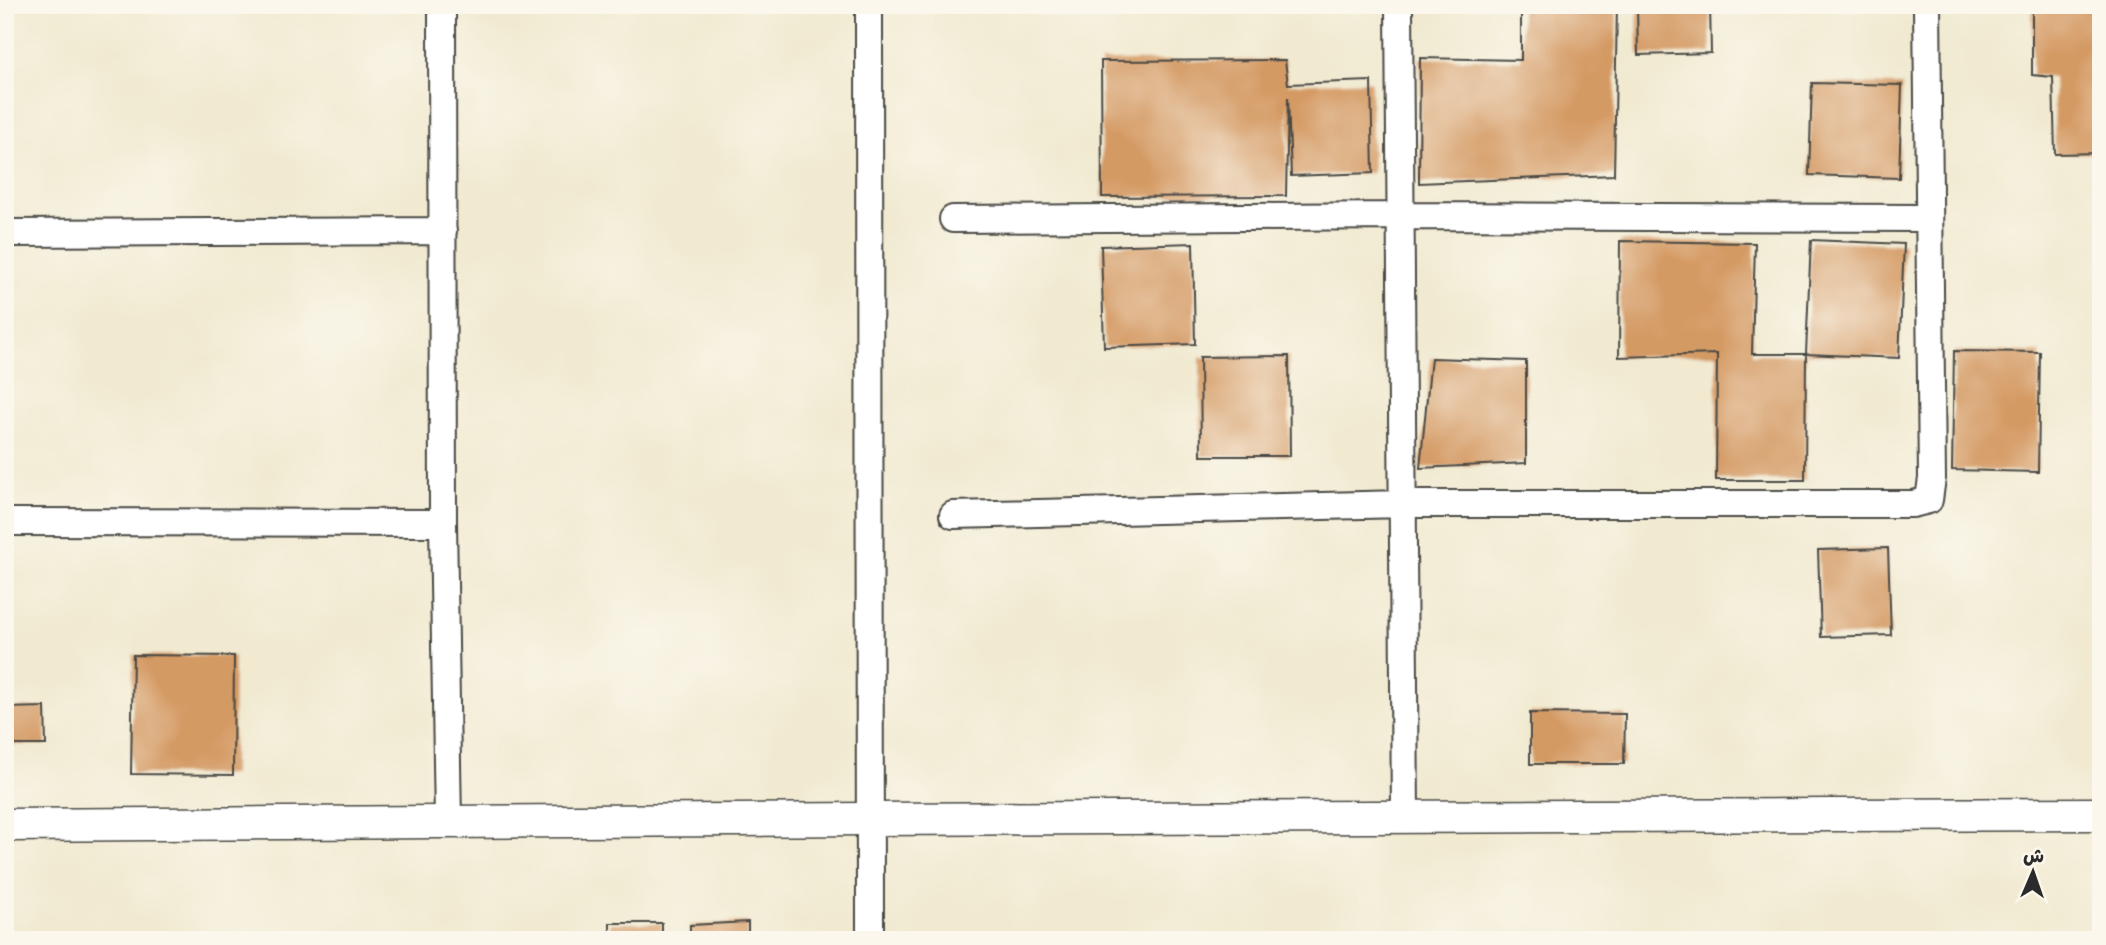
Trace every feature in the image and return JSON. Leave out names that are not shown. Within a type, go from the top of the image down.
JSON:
[{"type":"street","points":[[442,5],[443,523],[449,822]]},
{"type":"street","points":[[869,5],[870,940]]},
{"type":"street","points":[[1399,5],[1405,817]]},
{"type":"street","points":[[953,515],[1403,504],[1913,504],[1928,500],[1931,478],[1927,5]]},
{"type":"street","points":[[953,219],[1401,216],[1929,218]]},
{"type":"street","points":[[5,233],[443,231]]},
{"type":"street","points":[[5,522],[443,523]]},
{"type":"street","points":[[5,825],[2101,814]]},
{"type":"building","points":[[1521,5],[1617,5],[1614,175],[1419,183],[1420,58],[1521,60]]},
{"type":"building","points":[[1637,5],[1710,5],[1711,53],[1638,55]]},
{"type":"building","points":[[2032,5],[2101,5],[2101,153],[2055,154],[2053,77],[2032,75]]},
{"type":"building","points":[[1285,60],[1288,84],[1371,81],[1373,173],[1291,176],[1288,97],[1286,196],[1102,197],[1101,61]]},
{"type":"building","points":[[1812,83],[1902,85],[1899,178],[1809,175]]},
{"type":"building","points":[[1811,240],[1904,244],[1899,358],[1806,354]]},
{"type":"building","points":[[1620,241],[1755,243],[1752,354],[1806,354],[1805,480],[1716,480],[1717,354],[1619,357]]},
{"type":"building","points":[[1193,243],[1195,344],[1104,347],[1101,246]]},
{"type":"building","points":[[1954,351],[2040,352],[2038,472],[1952,470]]},
{"type":"building","points":[[1289,356],[1290,456],[1201,456],[1200,357]]},
{"type":"building","points":[[1431,358],[1526,361],[1526,463],[1420,468]]},
{"type":"building","points":[[1888,548],[1891,635],[1821,637],[1818,550]]},
{"type":"building","points":[[133,655],[234,656],[233,775],[131,774]]},
{"type":"building","points":[[45,707],[46,745],[5,745],[5,708]]},
{"type":"building","points":[[1530,713],[1625,714],[1624,764],[1530,764]]},
{"type":"building","points":[[748,922],[748,940],[690,940],[690,925]]},
{"type":"building","points":[[610,923],[662,923],[662,940],[610,940]]}]
